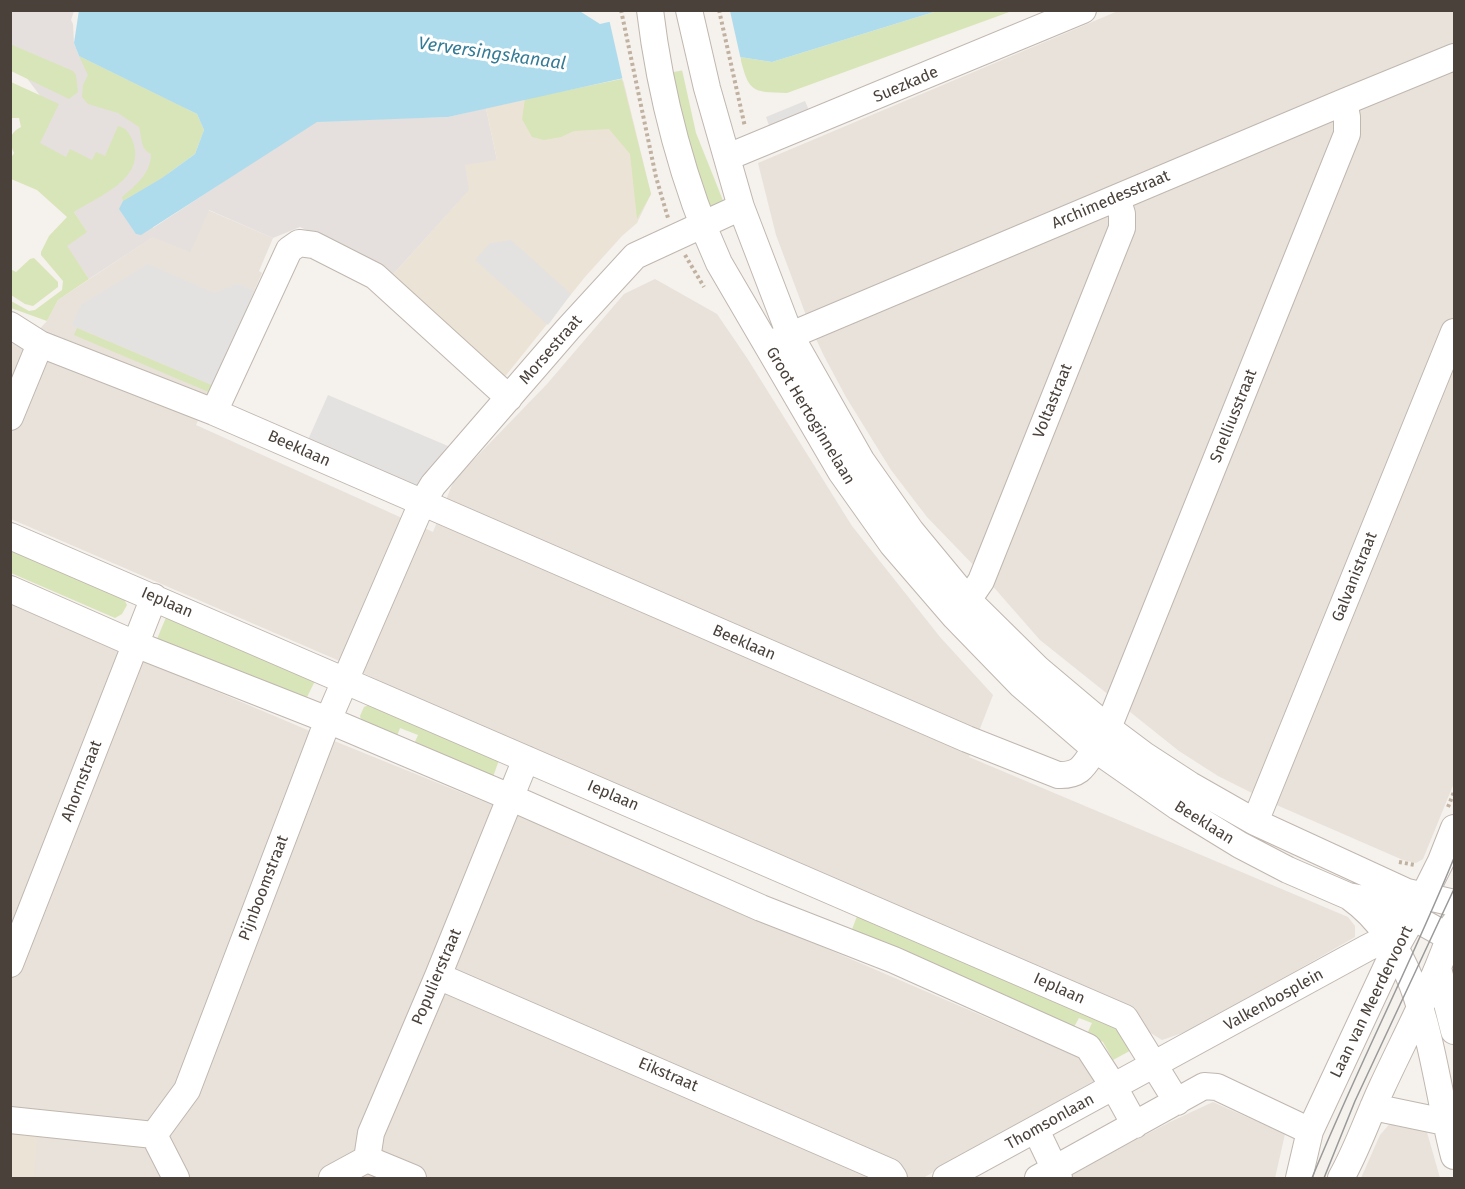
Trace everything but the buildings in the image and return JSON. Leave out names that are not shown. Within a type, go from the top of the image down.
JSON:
[{"type":"street","name":"Groot Hertoginnelaan","points":[[650,10],[666,97],[683,168],[719,263],[779,340],[911,531],[969,600],[1038,669],[1102,739]]},
{"type":"street","name":"Groot Hertoginnelaan","points":[[689,10],[707,88],[739,153],[741,207],[779,340],[841,472],[892,544],[955,617],[1021,685],[1102,739]]},
{"type":"street","name":"Suezkade","points":[[739,153],[1083,10]]},
{"type":"street","name":"Archimedesstraat","points":[[779,340],[1455,57]]},
{"type":"street","name":"Snelliusstraat","points":[[1102,739],[1347,134],[1344,102]]},
{"type":"street","name":"Voltastraat","points":[[969,600],[981,581],[1122,228],[1122,214],[1117,198]]},
{"type":"street","points":[[703,225],[741,207]]},
{"type":"street","name":"Morsestraat","points":[[422,503],[433,485],[568,329],[636,256],[703,225]]},
{"type":"street","points":[[214,412],[289,250],[299,243],[314,245],[375,276],[509,398]]},
{"type":"street","name":"Beeklaan","points":[[10,326],[46,346],[214,412],[967,739],[1058,776],[1071,776],[1083,768],[1102,739]]},
{"type":"street","name":"Galvanistraat","points":[[1255,822],[1455,332]]},
{"type":"street","points":[[10,417],[46,346]]},
{"type":"street","name":"Pijnboomstraat","points":[[154,1135],[187,1090],[344,680],[422,503]]},
{"type":"street","name":"Ieplaan","points":[[10,536],[1125,1018],[1177,1102]]},
{"type":"street","points":[[10,589],[135,644],[328,720],[512,798],[761,908],[894,960],[1088,1047],[1135,1125]]},
{"type":"street","name":"Ahornstraat","points":[[10,964],[154,597]]},
{"type":"street","name":"Beeklaan","points":[[1102,739],[1144,755],[1190,785],[1255,822],[1407,892],[1418,907],[1453,934]]},
{"type":"street","name":"Beeklaan","points":[[1102,739],[1178,807],[1240,845],[1288,870],[1348,896],[1418,907],[1455,903]]},
{"type":"street","name":"Populierstraat","points":[[367,1159],[372,1133],[512,798],[526,759]]},
{"type":"street","name":"Laan van Meerdervoort","points":[[1299,1179],[1310,1131],[1395,949],[1441,861],[1455,828]]},
{"type":"street","points":[[1348,896],[1369,912],[1406,969],[1430,1040],[1443,1100],[1445,1122],[1455,1156]]},
{"type":"street","points":[[1341,1179],[1453,934]]},
{"type":"street","name":"Valkenbosplein","points":[[1154,1063],[1184,1050],[1379,942],[1395,949]]},
{"type":"street","points":[[1438,968],[1455,1031]]},
{"type":"street","name":"Eikstraat","points":[[438,976],[890,1172],[894,1179]]},
{"type":"street","name":"Thomsonlaan","points":[[946,1179],[1154,1063]]},
{"type":"street","points":[[1036,1130],[1050,1175],[1204,1086],[1217,1088],[1310,1131]]},
{"type":"street","points":[[1372,1107],[1445,1122]]},
{"type":"street","points":[[10,1120],[154,1135],[177,1179]]},
{"type":"street","points":[[332,1179],[367,1159],[413,1179]]},
{"type":"path","points":[[621,10],[656,177],[675,238],[697,276]]},
{"type":"path","points":[[719,10],[735,82],[739,153]]},
{"type":"shaded area","points":[[11,11],[74,11],[71,20],[74,43],[79,56],[186,108],[153,228],[316,121],[448,117],[486,108],[497,160],[389,279],[380,265],[300,227],[273,238],[209,210],[190,252],[153,237],[89,279],[66,246],[86,231],[74,212],[22,170],[50,109],[11,57]]},
{"type":"shaded area","points":[[1118,11],[1454,11],[1454,783],[1423,859],[1416,863],[1403,860],[1272,803],[1218,776],[1179,751],[1040,640],[983,575],[927,517],[891,470],[846,397],[824,356],[810,326],[776,235],[758,163]]},
{"type":"shaded area","points":[[623,79],[651,194],[637,223],[585,277],[503,379],[389,279],[469,190],[465,165],[497,160],[486,108]]},
{"type":"shaded area","points":[[805,101],[811,115],[771,131],[766,117]]},
{"type":"shaded area","points":[[208,210],[273,238],[259,271],[262,273],[196,425],[433,532],[454,480],[547,384],[624,294],[655,279],[717,314],[852,526],[940,637],[993,695],[969,757],[1348,917],[1355,926],[1355,937],[1194,1029],[1162,1040],[1125,1017],[527,754],[335,659],[11,519],[10,342],[22,348],[47,321],[58,300],[154,236]]},
{"type":"shaded area","points":[[511,240],[571,294],[548,325],[475,260],[490,243]]},
{"type":"shaded area","points":[[148,264],[214,293],[238,284],[254,291],[214,386],[72,325],[81,305]]},
{"type":"shaded area","points":[[328,395],[462,452],[433,485],[409,486],[307,442]]},
{"type":"shaded area","points":[[10,604],[317,734],[517,815],[1078,1057],[1094,1081],[923,1178],[11,1178]]},
{"type":"shaded area","points":[[1213,1102],[1285,1134],[1275,1178],[1063,1178],[1170,1122]]},
{"type":"shaded area","points":[[1393,1120],[1425,1125],[1440,1178],[1361,1178],[1380,1135]]},
{"type":"shaded area","points":[[11,1121],[38,1124],[34,1178],[11,1178]]},
{"type":"green space","points":[[661,11],[669,11],[696,133],[724,203],[706,211],[681,122]]},
{"type":"green space","points":[[937,11],[1012,11],[787,93],[766,92],[753,88],[746,77],[740,57],[772,62]]},
{"type":"green space","points":[[10,44],[73,71],[76,75],[78,92],[69,99],[11,71]]},
{"type":"green space","points":[[79,56],[197,114],[204,130],[195,154],[162,178],[123,201],[122,197],[146,173],[151,154],[143,146],[139,127],[118,113],[88,104],[82,97],[83,85],[88,75]]},
{"type":"green space","points":[[622,79],[651,194],[637,219],[630,154],[609,129],[574,131],[561,137],[544,140],[532,137],[522,119],[525,99]]},
{"type":"green space","points":[[11,82],[59,104],[40,143],[66,157],[70,149],[92,160],[96,152],[105,156],[118,126],[124,128],[129,134],[135,155],[133,166],[118,185],[74,212],[87,232],[67,246],[89,279],[58,300],[47,321],[11,308],[11,301],[29,311],[35,310],[62,290],[63,281],[41,255],[41,252],[49,236],[67,217],[37,190],[11,179],[11,158],[14,153],[11,138],[14,132],[21,127],[19,118],[11,118]]},
{"type":"green space","points":[[34,258],[58,282],[58,287],[33,306],[11,295],[10,269],[16,272]]},
{"type":"green space","points":[[77,328],[214,386],[211,393],[74,335]]},
{"type":"green space","points":[[11,549],[124,599],[127,605],[122,614],[115,618],[11,573]]},
{"type":"green space","points":[[167,615],[316,679],[306,699],[157,639]]},
{"type":"green space","points":[[373,703],[500,757],[493,777],[414,744],[418,735],[400,728],[397,736],[362,723],[360,716],[364,707]]},
{"type":"green space","points":[[859,911],[1110,1017],[1137,1047],[1113,1060],[1103,1042],[1087,1034],[1092,1023],[1079,1018],[1074,1027],[851,932]]},
{"type":"water","name":"Verversingskanaal","points":[[79,10],[578,10],[600,24],[661,10],[937,11],[772,62],[740,57],[624,78],[448,117],[317,122],[141,235],[136,234],[119,209],[123,201],[162,178],[195,154],[204,130],[197,114],[79,56],[74,43]]},
{"type":"pier","points":[[647,10],[730,11],[741,60],[623,81],[609,19]]},
{"type":"tram line","points":[[1312,1178],[1454,858]]},
{"type":"tram line","points":[[1324,1178],[1355,1101],[1454,889]]}]
